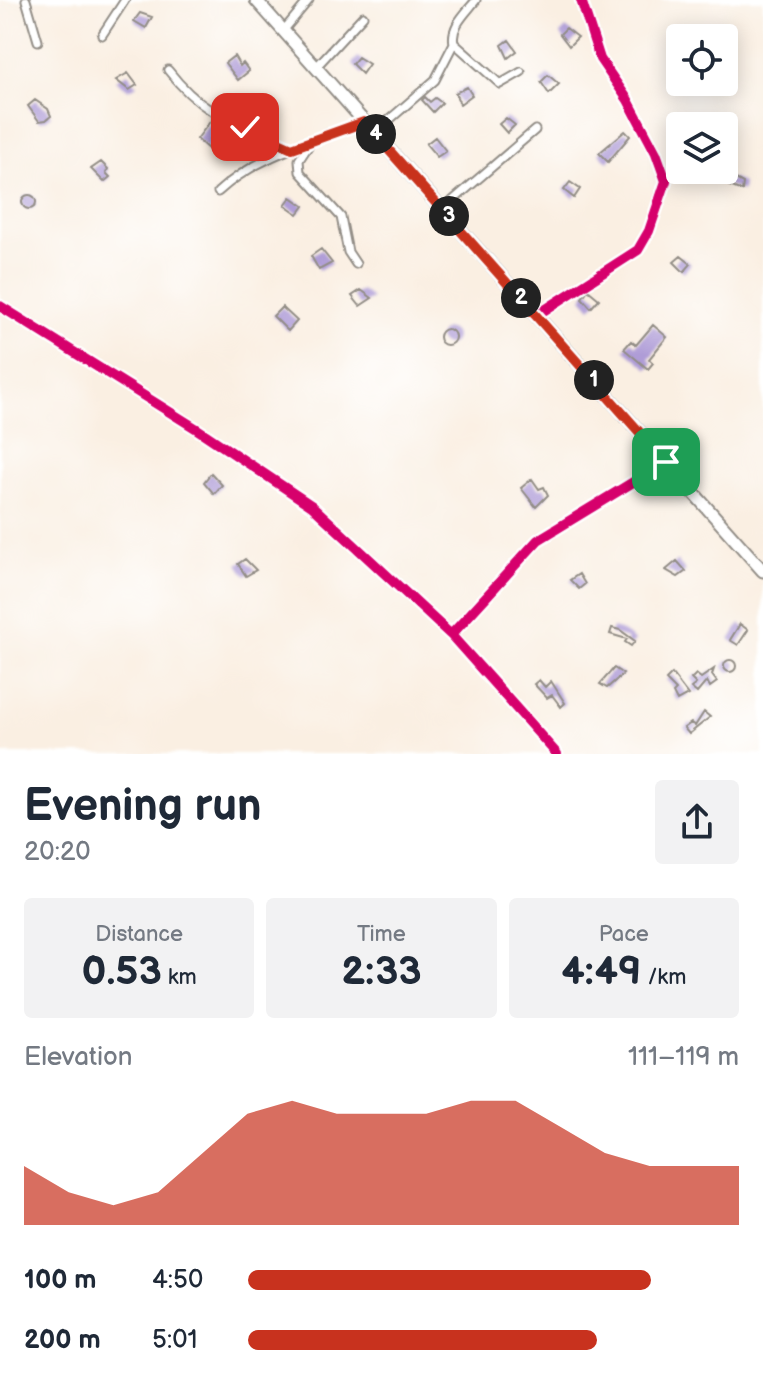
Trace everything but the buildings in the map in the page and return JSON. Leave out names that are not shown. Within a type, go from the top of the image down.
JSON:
[{"type":"main road","points":[[256,0],[763,571]]},
{"type":"street","points":[[26,0],[38,41]]},
{"type":"street","points":[[102,35],[125,0]]},
{"type":"street","points":[[283,31],[309,0]]},
{"type":"street","points":[[476,0],[457,25],[452,35],[454,43],[491,80],[500,84],[521,72]]},
{"type":"street","points":[[537,315],[638,250],[649,231],[666,181],[656,153],[635,113],[600,59],[581,0]]},
{"type":"street","points":[[317,66],[363,16]]},
{"type":"street","points":[[374,133],[435,80],[454,43]]},
{"type":"street","points":[[168,70],[189,97],[207,111],[292,148]]},
{"type":"street","points":[[218,192],[239,173],[292,148],[364,122]]},
{"type":"street","points":[[443,209],[535,130]]},
{"type":"street","points":[[311,142],[299,160],[300,172],[341,217],[348,252],[356,264]]},
{"type":"street","points":[[0,306],[197,429],[312,506],[451,635],[557,754]]},
{"type":"street","points":[[451,635],[538,540],[666,462]]},
{"type":"cycle path","points":[[537,315],[638,250],[649,231],[666,181],[656,153],[628,100],[600,59],[581,0]]},
{"type":"cycle path","points":[[0,306],[197,429],[312,506],[451,635],[557,754]]},
{"type":"cycle path","points":[[451,635],[538,540],[666,462]]},
{"type":"route","points":[[245,127],[292,148],[364,122],[666,462]]}]
